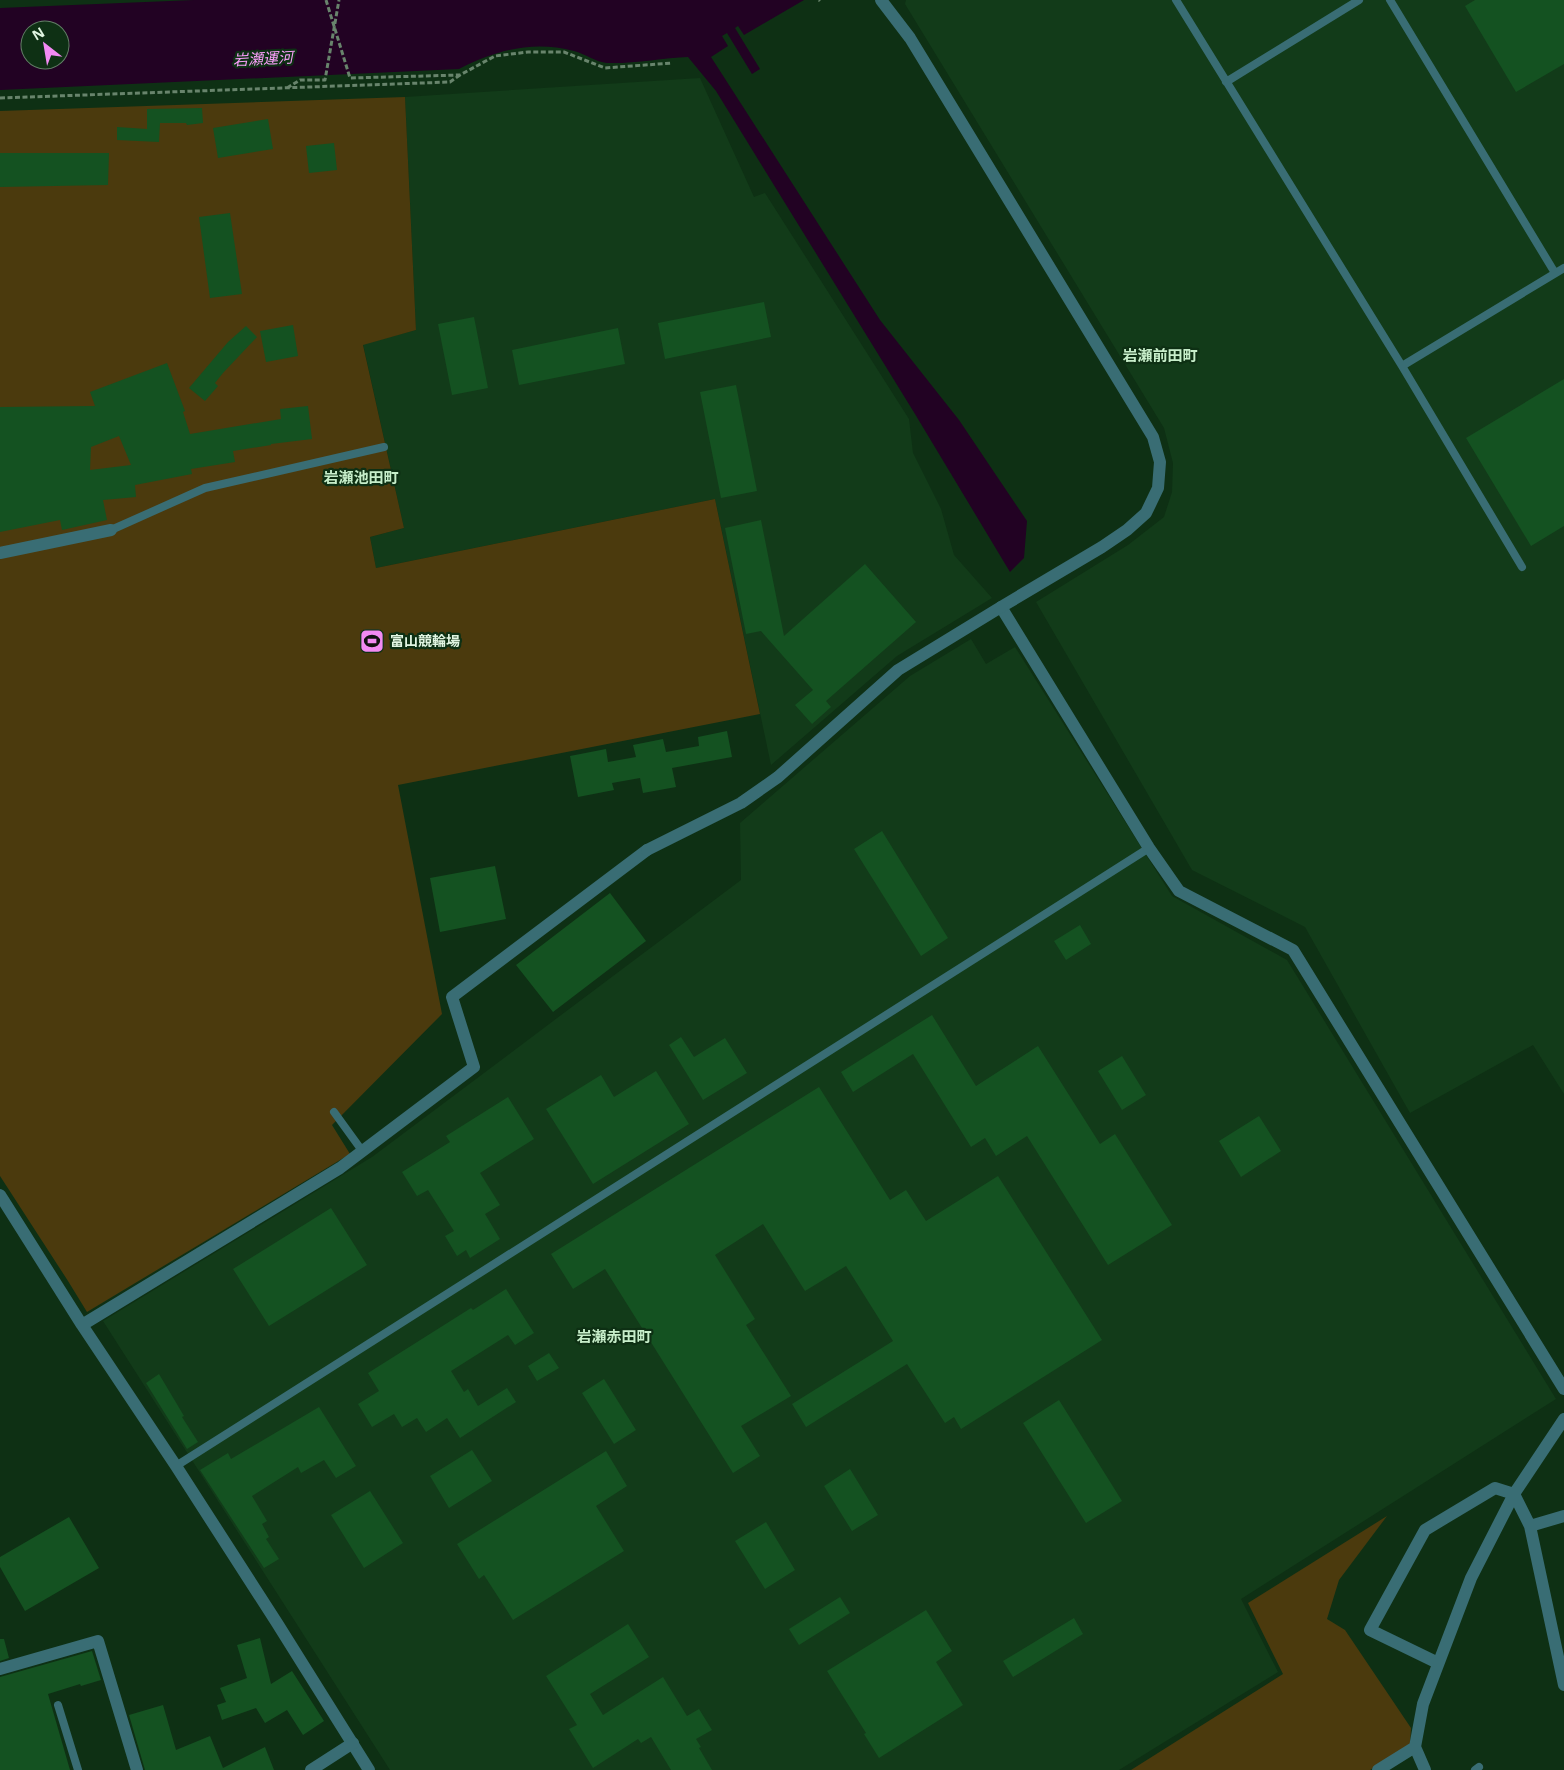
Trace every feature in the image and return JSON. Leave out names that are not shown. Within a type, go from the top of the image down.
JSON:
[{"type":"street","points":[[82,1325],[340,1168],[474,1066],[452,997],[647,850],[749,798],[778,777],[898,670],[1102,547],[1128,530],[1146,513],[1158,488],[1160,462],[1153,437],[910,38],[881,0]]},
{"type":"street","points":[[0,553],[111,530]]},
{"type":"street","points":[[1001,607],[1149,848],[1179,890],[1293,950],[1564,1389]]},
{"type":"street","points":[[0,1195],[82,1325],[176,1466],[369,1770]]},
{"type":"street","points":[[1425,1770],[1415,1747],[1424,1704],[1471,1578],[1514,1494],[1564,1419]]},
{"type":"street","points":[[1438,1663],[1370,1630],[1425,1530],[1495,1488],[1514,1494],[1530,1526],[1564,1685]]},
{"type":"street","points":[[1530,1526],[1564,1516]]},
{"type":"street","points":[[0,1669],[98,1641],[137,1770]]},
{"type":"street","points":[[311,1770],[353,1743]]},
{"type":"street","points":[[1378,1770],[1415,1747]]},
{"type":"lane","points":[[1176,0],[1402,366],[1522,567]]},
{"type":"lane","points":[[1226,82],[1359,0]]},
{"type":"lane","points":[[1390,0],[1555,273]]},
{"type":"lane","points":[[1402,366],[1564,268]]},
{"type":"lane","points":[[111,530],[205,488],[384,447]]},
{"type":"lane","points":[[176,1466],[1149,848]]},
{"type":"lane","points":[[334,1112],[363,1152]]},
{"type":"lane","points":[[58,1705],[78,1770]]},
{"type":"path","points":[[326,0],[350,78],[460,75]]},
{"type":"path","points":[[287,89],[300,80],[325,80],[338,0]]},
{"type":"path","points":[[0,98],[450,82],[495,56],[528,52],[564,52],[604,68],[672,63]]},
{"type":"shaded area","points":[[906,0],[1564,0],[1564,1094],[1533,1045],[1410,1113],[1305,927],[1192,870],[1036,602],[1128,545],[1164,517],[1172,492],[1173,463],[1164,428],[905,4]]},
{"type":"shaded area","points":[[700,78],[754,197],[765,193],[909,419],[913,453],[941,509],[954,555],[992,598],[897,656],[771,765],[715,499],[376,568],[370,537],[404,528],[363,344],[416,330],[405,97]]},
{"type":"shaded area","name":"富山競輪場","points":[[405,97],[416,330],[363,345],[404,528],[370,537],[376,568],[715,499],[760,714],[398,785],[442,1014],[332,1125],[350,1154],[87,1312],[0,1176],[0,111]]},
{"type":"shaded area","points":[[971,639],[986,664],[1015,647],[1172,896],[1287,960],[1556,1399],[1241,1599],[1278,1672],[1119,1770],[390,1770],[103,1321],[372,1157],[741,880],[740,823],[910,676]]},
{"type":"shaded area","points":[[1387,1516],[1339,1580],[1327,1619],[1345,1630],[1411,1728],[1410,1745],[1370,1770],[1131,1770],[1283,1674],[1248,1603]]},
{"type":"water","name":"岩瀬運河","points":[[194,0],[804,0],[744,35],[738,26],[735,28],[760,69],[752,74],[727,33],[722,36],[728,46],[711,57],[880,320],[959,420],[1027,521],[1024,558],[1010,572],[716,91],[688,57],[607,63],[574,51],[544,46],[501,52],[459,69],[0,90],[0,8]]},
{"type":"building","points":[[1475,0],[1564,0],[1564,64],[1516,92],[1465,6]]},
{"type":"building","points":[[202,108],[203,123],[187,125],[186,123],[160,123],[159,142],[117,140],[117,127],[147,129],[147,109]]},
{"type":"building","points":[[268,119],[273,149],[218,158],[213,128]]},
{"type":"building","points":[[334,143],[337,170],[309,173],[306,146]]},
{"type":"building","points":[[0,153],[109,153],[108,185],[0,187]]},
{"type":"building","points":[[230,213],[242,294],[210,298],[199,217]]},
{"type":"building","points":[[764,302],[771,337],[665,359],[658,323]]},
{"type":"building","points":[[474,317],[488,388],[452,395],[438,324]]},
{"type":"building","points":[[293,325],[298,356],[266,362],[260,331]]},
{"type":"building","points":[[246,326],[257,337],[223,373],[215,383],[218,386],[205,401],[189,388],[228,342]]},
{"type":"building","points":[[618,328],[625,364],[519,385],[512,350]]},
{"type":"building","points":[[167,363],[185,411],[183,412],[190,434],[281,419],[280,409],[308,406],[312,439],[233,451],[235,462],[191,469],[192,474],[135,485],[136,497],[103,500],[107,520],[62,530],[60,520],[0,532],[0,407],[95,406],[90,392]],"holes":[[[119,436],[131,465],[90,470],[91,447]]]},
{"type":"building","points":[[1564,379],[1564,526],[1531,546],[1466,438]]},
{"type":"building","points":[[736,385],[757,491],[721,498],[700,392]]},
{"type":"building","points":[[761,520],[784,636],[865,564],[916,622],[826,701],[831,707],[812,724],[795,705],[813,690],[761,631],[746,634],[725,528]]},
{"type":"building","points":[[727,731],[732,757],[672,768],[676,787],[643,793],[640,778],[612,783],[614,790],[578,797],[570,756],[606,749],[608,762],[636,757],[633,745],[663,739],[666,752],[699,746],[698,737]]},
{"type":"building","points":[[882,831],[948,938],[921,956],[854,849]]},
{"type":"building","points":[[495,866],[506,919],[440,932],[430,878]]},
{"type":"building","points":[[610,893],[646,941],[553,1012],[516,965]]},
{"type":"building","points":[[1080,925],[1091,944],[1066,960],[1054,941]]},
{"type":"building","points":[[932,1015],[976,1086],[1038,1046],[1100,1144],[1115,1134],[1172,1225],[1108,1265],[1027,1136],[996,1156],[985,1138],[971,1147],[913,1054],[853,1092],[841,1072]]},
{"type":"building","points":[[681,1037],[694,1057],[725,1038],[747,1073],[703,1100],[669,1045]]},
{"type":"building","points":[[1122,1056],[1146,1095],[1122,1110],[1098,1071]]},
{"type":"building","points":[[656,1071],[689,1124],[593,1184],[546,1109],[601,1075],[614,1097]]},
{"type":"building","points":[[819,1087],[890,1200],[906,1190],[926,1221],[998,1176],[1102,1340],[961,1429],[954,1417],[945,1423],[907,1364],[806,1427],[792,1404],[893,1341],[846,1266],[805,1291],[763,1224],[715,1255],[755,1319],[746,1325],[791,1396],[741,1426],[760,1456],[733,1473],[605,1269],[573,1289],[551,1254]]},
{"type":"building","points":[[508,1097],[534,1139],[480,1173],[500,1205],[485,1214],[500,1239],[470,1258],[466,1250],[457,1256],[445,1236],[454,1231],[428,1190],[417,1196],[402,1172],[450,1142],[446,1136]]},
{"type":"building","points":[[1259,1116],[1281,1151],[1241,1177],[1219,1141]]},
{"type":"building","points":[[331,1208],[367,1265],[269,1326],[233,1269]]},
{"type":"building","points":[[506,1289],[534,1333],[515,1345],[508,1335],[451,1371],[464,1392],[468,1389],[478,1406],[507,1388],[516,1402],[460,1438],[447,1418],[426,1432],[417,1418],[402,1427],[394,1414],[372,1427],[358,1404],[379,1391],[368,1373],[471,1308],[473,1310]]},
{"type":"building","points":[[549,1353],[559,1368],[537,1381],[528,1366]]},
{"type":"building","points":[[159,1374],[198,1442],[187,1449],[146,1383]]},
{"type":"building","points":[[604,1379],[636,1430],[614,1444],[582,1393]]},
{"type":"building","points":[[1059,1400],[1122,1501],[1086,1523],[1023,1423]]},
{"type":"building","points":[[319,1407],[356,1466],[336,1478],[324,1460],[301,1473],[298,1467],[252,1496],[267,1521],[262,1524],[269,1537],[266,1539],[279,1559],[264,1568],[200,1470],[228,1453],[231,1459]]},
{"type":"building","points":[[472,1450],[492,1481],[449,1508],[430,1476]]},
{"type":"building","points":[[606,1451],[627,1486],[596,1506],[624,1551],[513,1620],[484,1575],[479,1579],[457,1544]]},
{"type":"building","points":[[850,1469],[878,1515],[852,1531],[824,1486]]},
{"type":"building","points":[[370,1491],[403,1543],[364,1568],[331,1515]]},
{"type":"building","points":[[69,1517],[99,1568],[25,1611],[0,1567],[0,1557]]},
{"type":"building","points":[[766,1522],[795,1570],[765,1589],[735,1541]]},
{"type":"building","points":[[840,1597],[850,1613],[799,1645],[789,1629]]},
{"type":"building","points":[[926,1610],[952,1651],[936,1662],[963,1705],[879,1758],[864,1734],[866,1733],[827,1671]]},
{"type":"building","points":[[1074,1618],[1083,1634],[1013,1677],[1003,1661]]},
{"type":"building","points":[[628,1624],[649,1657],[590,1694],[603,1715],[663,1677],[687,1716],[699,1709],[712,1730],[696,1739],[712,1770],[671,1770],[651,1737],[641,1743],[638,1739],[593,1768],[569,1729],[577,1725],[546,1676]]},
{"type":"building","points":[[260,1638],[271,1684],[292,1671],[324,1721],[303,1735],[287,1710],[265,1723],[256,1708],[222,1720],[217,1705],[226,1702],[220,1688],[247,1678],[237,1645]]},
{"type":"building","points":[[0,1639],[4,1639],[9,1658],[0,1661]]},
{"type":"building","points":[[92,1651],[101,1680],[48,1694],[70,1770],[0,1770],[0,1677]]},
{"type":"building","points":[[163,1705],[176,1750],[210,1736],[223,1768],[265,1747],[274,1770],[145,1770],[129,1715]]},
{"type":"place","name":"富山競輪場","points":[[372,641]]},
{"type":"district","name":"岩瀬前田町","points":[[1160,356]]},
{"type":"district","name":"岩瀬池田町","points":[[361,478]]},
{"type":"district","name":"岩瀬赤田町","points":[[614,1337]]}]
